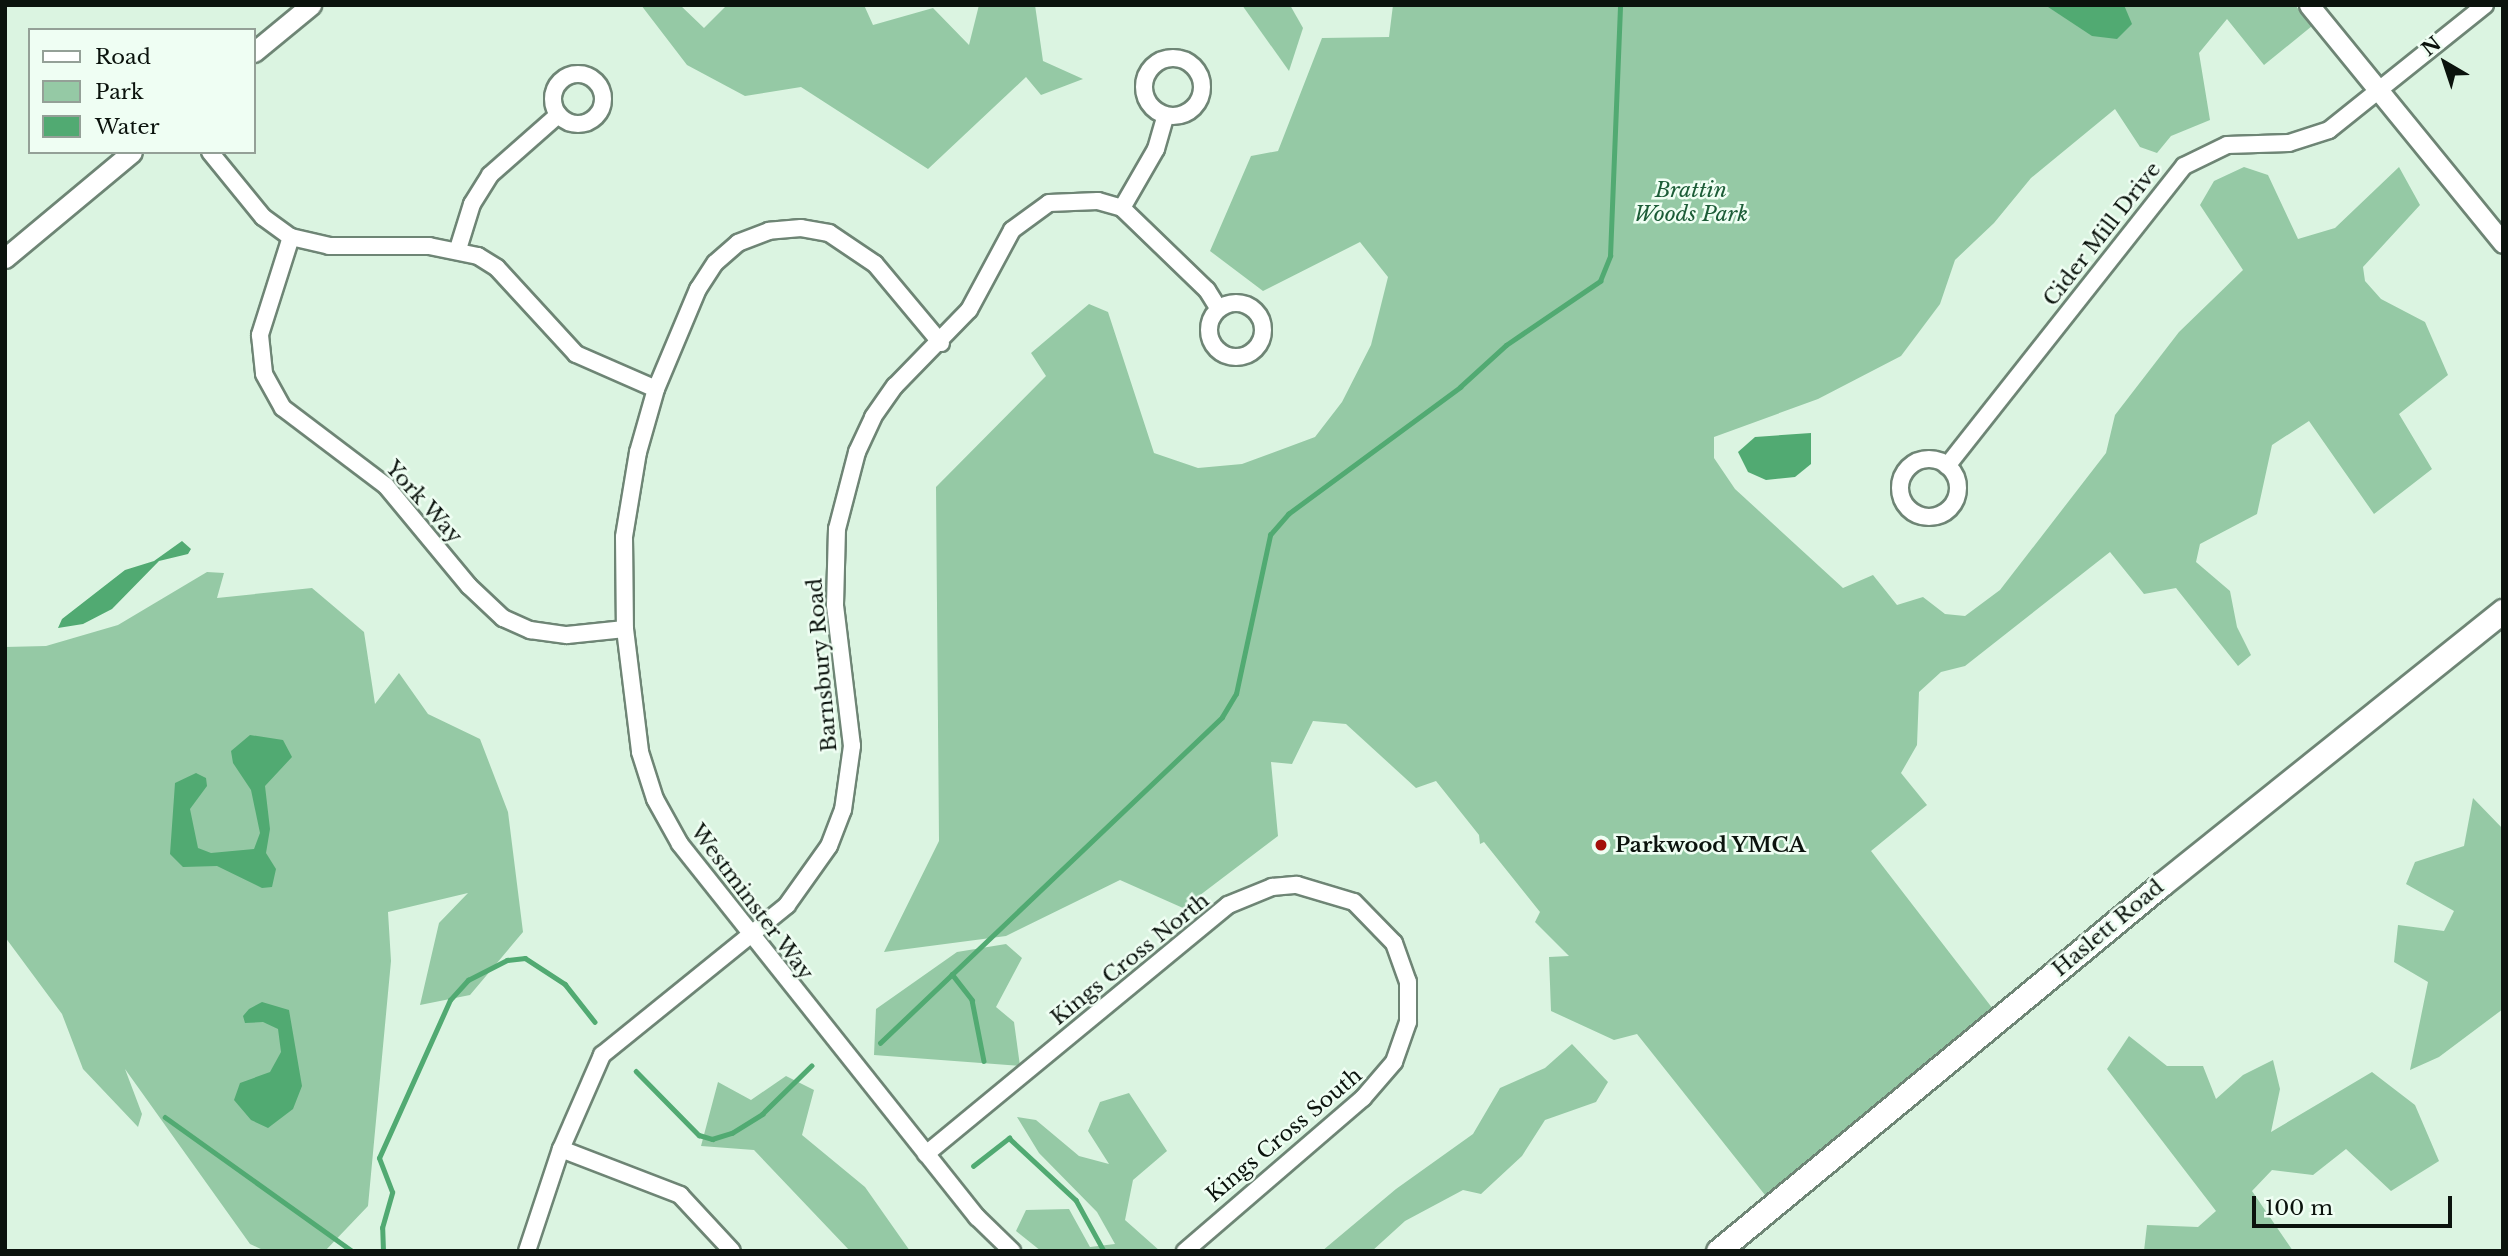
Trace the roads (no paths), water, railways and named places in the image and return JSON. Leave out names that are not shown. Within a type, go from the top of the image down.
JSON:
[{"type":"main road","name":"Haslett Road","points":[[1718,1251],[2162,884],[2503,611]]},
{"type":"street","points":[[256,50],[311,5]]},
{"type":"street","points":[[2309,5],[2503,243]]},
{"type":"street","name":"Cider Mill Drive","points":[[1947,466],[2184,166],[2227,145],[2310,139],[2338,124],[2485,5]]},
{"type":"street","points":[[458,249],[472,204],[490,175],[558,115]]},
{"type":"street","points":[[1166,115],[1156,149],[1122,208],[1207,290],[1219,309]]},
{"type":"street","points":[[5,258],[130,154]]},
{"type":"street","points":[[212,154],[263,217],[291,237],[328,246],[458,249],[497,268],[559,341],[576,354],[656,389]]},
{"type":"street","name":"Barnsbury Road","points":[[527,1251],[561,1149],[602,1055],[787,905],[810,877],[843,810],[852,746],[835,606],[837,529],[858,452],[873,417],[895,386],[942,343],[969,310],[999,248],[1029,215],[1049,204],[1073,199],[1122,208]]},
{"type":"street","name":"Westminster Way","points":[[942,343],[875,264],[853,245],[829,233],[801,228],[769,231],[738,243],[715,263],[698,289],[656,389],[628,494],[625,629],[640,752],[655,799],[696,869],[977,1217],[1012,1251]]},
{"type":"street","name":"York Way","points":[[291,237],[260,335],[264,374],[283,408],[386,486],[484,604],[503,618],[530,630],[567,635],[625,629]]},
{"type":"street","name":"Kings Cross North","points":[[926,1154],[1228,905],[1250,894],[1297,885],[1319,889],[1354,902],[1383,927]]},
{"type":"street","name":"Kings Cross South","points":[[1185,1251],[1363,1098],[1394,1062],[1408,1022],[1408,982],[1383,927]]},
{"type":"street","points":[[561,1149],[680,1195],[700,1212],[732,1251]]},
{"type":"water","points":[[2045,5],[2124,5],[2132,24],[2117,39],[2092,36]]},
{"type":"water","points":[[1811,433],[1811,464],[1795,477],[1766,480],[1748,472],[1738,452],[1755,437]]},
{"type":"water","points":[[182,541],[191,549],[188,554],[159,561],[112,609],[83,624],[58,628],[62,619],[125,570],[154,561]]},
{"type":"water","points":[[250,735],[283,740],[292,757],[265,786],[270,829],[266,853],[276,869],[272,887],[262,888],[217,866],[183,867],[170,854],[175,783],[196,773],[206,778],[207,786],[190,809],[198,848],[211,853],[254,849],[260,833],[251,790],[233,763],[231,751]]},
{"type":"water","points":[[262,1002],[289,1010],[302,1086],[293,1109],[268,1128],[251,1120],[234,1100],[240,1083],[270,1072],[281,1052],[278,1029],[263,1022],[245,1023],[243,1016]]},
{"type":"waterway","points":[[880,1043],[1222,717],[1236,694],[1270,535],[1288,514],[1460,387],[1506,345],[1600,281],[1610,256],[1620,5]]},
{"type":"waterway","points":[[383,1251],[382,1228],[392,1192],[379,1158],[450,1000],[468,980],[507,960],[525,958],[565,984],[595,1022]]},
{"type":"waterway","points":[[952,974],[972,1000],[984,1061]]},
{"type":"waterway","points":[[636,1071],[699,1135],[712,1139],[732,1133],[762,1114],[811,1066]]},
{"type":"waterway","points":[[165,1117],[351,1250]]},
{"type":"waterway","points":[[973,1166],[1009,1138],[1076,1200],[1104,1251]]},
{"type":"place","name":"Parkwood YMCA","points":[[1601,845]]},
{"type":"park label","name":"Brattin Woods Park","points":[[1691,202]]}]
